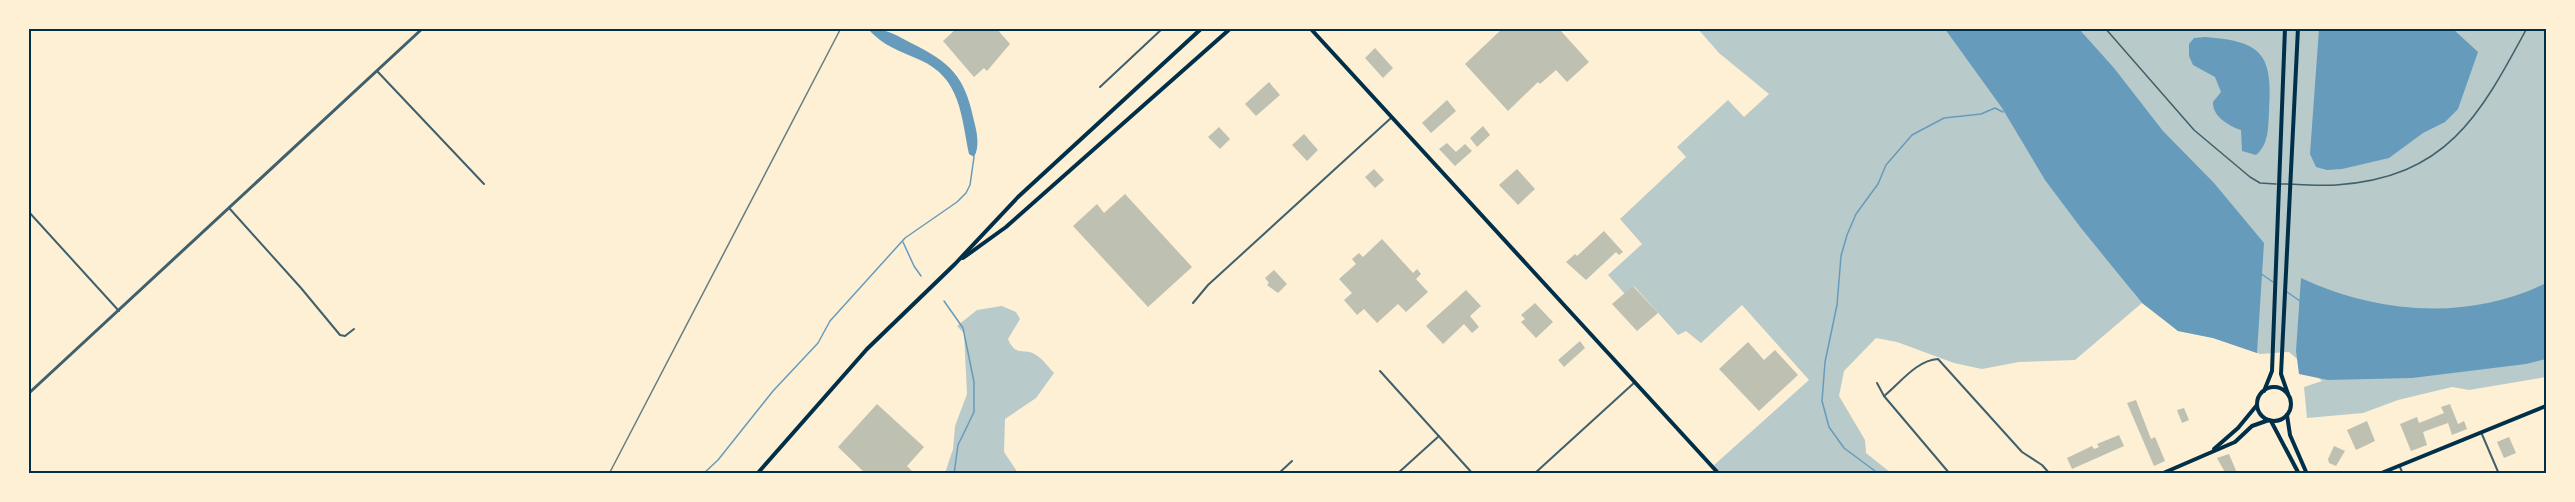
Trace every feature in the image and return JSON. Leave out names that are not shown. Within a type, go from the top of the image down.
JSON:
[{"type":"main road","points":[[757,474],[867,349],[955,264],[1018,197],[1202,28]]},
{"type":"main road","points":[[955,264],[1005,226],[1231,28]]},
{"type":"main road","points":[[1310,28],[1719,474]]},
{"type":"main road","points":[[2285,28],[2272,371],[2259,397],[2258,405],[2262,416],[2270,420],[2299,474]]},
{"type":"main road","points":[[2298,28],[2281,374],[2291,405],[2287,415],[2290,435],[2307,474]]},
{"type":"main road","points":[[2264,391],[2277,388],[2288,394]]},
{"type":"main road","points":[[2212,451],[2238,428],[2258,405]]},
{"type":"main road","points":[[2379,474],[2547,406]]},
{"type":"main road","points":[[2161,474],[2235,442],[2252,426],[2281,419],[2287,415]]},
{"type":"street","points":[[28,394],[423,28]]},
{"type":"street","points":[[1100,87],[1163,28]]},
{"type":"street","points":[[377,71],[484,184]]},
{"type":"street","points":[[1193,303],[1208,285],[1391,118]]},
{"type":"street","points":[[230,209],[302,288],[340,335],[345,336],[354,329]]},
{"type":"street","points":[[28,211],[119,311]]},
{"type":"street","points":[[1884,396],[1919,366],[1928,360],[1938,359],[2022,452],[2042,465],[2050,474]]},
{"type":"street","points":[[1380,371],[1473,474]]},
{"type":"street","points":[[1534,474],[1635,382]]},
{"type":"street","points":[[1877,383],[1884,396],[1950,474]]},
{"type":"street","points":[[2481,432],[2499,474]]},
{"type":"street","points":[[1397,474],[1439,436]]},
{"type":"street","points":[[1278,474],[1292,461]]},
{"type":"street","points":[[2399,465],[2403,474]]},
{"type":"lane","points":[[2105,28],[2194,130],[2250,177],[2260,183],[2337,185],[2368,180],[2412,167],[2438,154],[2464,128],[2493,90],[2527,28]]},
{"type":"shaded area","points":[[1698,29],[2546,29],[2546,377],[2469,390],[2452,387],[2398,400],[2363,413],[2307,418],[2304,387],[2322,381],[2289,352],[2260,354],[2213,338],[2178,331],[2132,291],[2142,303],[2075,360],[2019,362],[1982,369],[1954,363],[1897,342],[1876,338],[1844,371],[1839,396],[1865,440],[1866,453],[1891,473],[1719,473],[1713,466],[1809,380],[1742,305],[1701,343],[1686,331],[1678,335],[1634,286],[1625,294],[1608,275],[1642,244],[1620,219],[1686,157],[1677,147],[1728,100],[1744,117],[1769,94],[1719,53]]},
{"type":"shaded area","points":[[1002,306],[1016,312],[1020,319],[1008,339],[1011,345],[1017,350],[1036,355],[1054,373],[1036,398],[1005,419],[1004,452],[1018,473],[945,473],[953,449],[955,426],[967,394],[964,333],[957,326],[977,310]]},
{"type":"water","points":[[868,29],[886,31],[896,35],[936,57],[954,72],[966,92],[975,125],[977,144],[974,157],[969,154],[957,100],[944,77],[920,60],[886,44]]},
{"type":"water","points":[[1945,29],[2079,29],[2114,68],[2163,131],[2214,183],[2264,243],[2257,353],[2213,338],[2178,331],[2142,303],[2045,180],[2002,108]]},
{"type":"water","points":[[2319,29],[2453,29],[2478,52],[2458,109],[2445,122],[2423,133],[2389,158],[2342,169],[2327,170],[2316,167],[2310,154]]},
{"type":"water","points":[[2205,37],[2240,42],[2252,47],[2266,64],[2270,93],[2268,130],[2266,141],[2256,155],[2242,151],[2241,130],[2231,126],[2215,112],[2213,102],[2221,92],[2215,77],[2193,65],[2189,56],[2189,44],[2194,38]]},
{"type":"water","points":[[2301,278],[2361,299],[2424,308],[2455,308],[2486,303],[2517,295],[2546,283],[2546,359],[2526,364],[2412,378],[2328,380],[2299,374],[2296,351]]},
{"type":"building","points":[[957,28],[996,28],[1010,44],[987,71],[984,68],[974,77],[943,41]]},
{"type":"building","points":[[1503,28],[1562,28],[1560,30],[1589,62],[1567,82],[1556,70],[1540,84],[1538,82],[1508,111],[1465,64]]},
{"type":"building","points":[[1375,48],[1393,68],[1383,78],[1365,58]]},
{"type":"building","points":[[1269,82],[1280,95],[1256,116],[1245,104]]},
{"type":"building","points":[[1447,100],[1456,111],[1431,133],[1422,123]]},
{"type":"building","points":[[1483,126],[1490,135],[1477,147],[1470,138]]},
{"type":"building","points":[[1219,127],[1230,139],[1220,149],[1208,137]]},
{"type":"building","points":[[1304,134],[1318,150],[1307,161],[1292,145]]},
{"type":"building","points":[[1447,143],[1456,152],[1465,144],[1472,151],[1455,166],[1439,149]]},
{"type":"building","points":[[1374,169],[1384,180],[1375,188],[1365,177]]},
{"type":"building","points":[[1517,169],[1535,189],[1518,205],[1499,185]]},
{"type":"building","points":[[1125,194],[1192,267],[1148,307],[1073,226],[1097,204],[1104,213]]},
{"type":"building","points":[[1604,231],[1623,252],[1619,255],[1616,252],[1586,280],[1566,262],[1575,254],[1577,256]]},
{"type":"building","points":[[1382,239],[1413,273],[1417,269],[1421,274],[1416,279],[1428,292],[1406,312],[1398,304],[1377,323],[1364,309],[1357,315],[1344,300],[1352,293],[1339,279],[1356,264],[1352,259],[1359,253],[1363,257]]},
{"type":"building","points":[[1274,270],[1287,284],[1278,293],[1267,285],[1269,283],[1265,278]]},
{"type":"building","points":[[1633,286],[1658,313],[1637,331],[1612,304]]},
{"type":"building","points":[[1466,290],[1481,306],[1470,316],[1479,327],[1472,333],[1464,324],[1443,344],[1426,326]]},
{"type":"building","points":[[1535,303],[1553,322],[1536,338],[1521,322],[1525,319],[1521,315]]},
{"type":"building","points":[[1580,341],[1585,348],[1564,367],[1558,360]]},
{"type":"building","points":[[1748,342],[1764,360],[1775,350],[1798,375],[1759,411],[1719,369]]},
{"type":"building","points":[[2136,400],[2151,439],[2155,437],[2165,461],[2154,466],[2127,403]]},
{"type":"building","points":[[877,404],[924,447],[907,466],[915,474],[866,474],[838,447]]},
{"type":"building","points":[[2450,404],[2458,424],[2464,421],[2467,429],[2452,435],[2448,423],[2423,432],[2427,445],[2411,451],[2400,424],[2417,417],[2419,423],[2444,413],[2441,407]]},
{"type":"building","points":[[2184,408],[2189,420],[2182,423],[2177,410]]},
{"type":"building","points":[[2367,421],[2375,441],[2356,450],[2347,430]]},
{"type":"building","points":[[2119,435],[2124,446],[2072,469],[2067,458],[2092,446],[2094,449],[2099,447],[2097,444]]},
{"type":"building","points":[[2509,437],[2516,453],[2504,458],[2497,442]]},
{"type":"building","points":[[2334,446],[2345,451],[2336,466],[2329,463],[2328,459]]},
{"type":"building","points":[[2229,454],[2237,473],[2235,474],[2226,474],[2217,458]]},
{"type":"waterway","points":[[1879,474],[1844,448],[1829,427],[1822,401],[1825,362],[1837,305],[1841,256],[1847,235],[1856,214],[1878,184],[1886,165],[1912,135],[1944,118],[1981,114],[1995,108],[2003,112]]},
{"type":"waterway","points":[[703,474],[718,460],[773,391],[818,343],[830,321],[905,238],[957,202],[966,193],[970,185],[974,157]]},
{"type":"waterway","points":[[903,242],[921,276]]},
{"type":"waterway","points":[[2260,273],[2273,282]]},
{"type":"waterway","points":[[2287,292],[2300,301]]},
{"type":"waterway","points":[[944,301],[963,328],[974,382],[974,412],[958,445],[954,474]]},
{"type":"railway","points":[[609,474],[841,28]]}]
